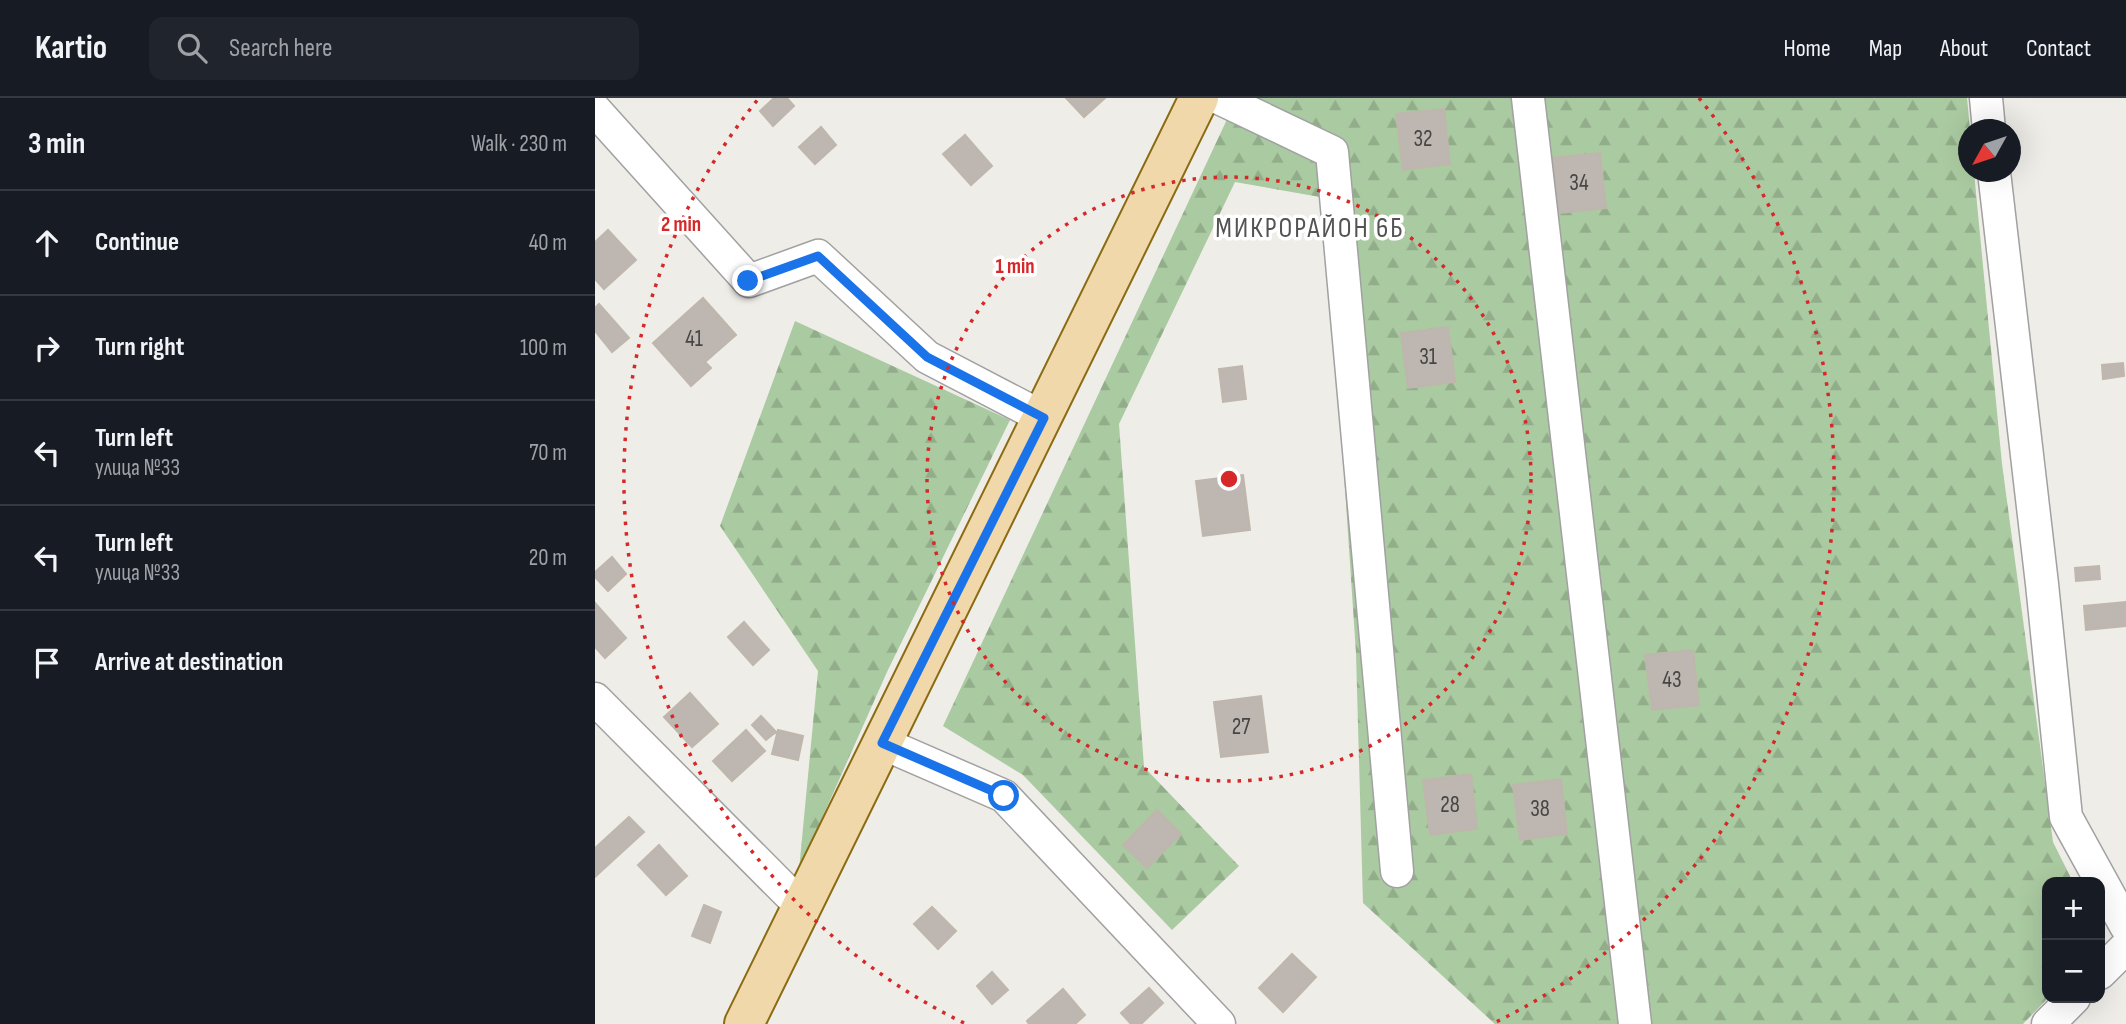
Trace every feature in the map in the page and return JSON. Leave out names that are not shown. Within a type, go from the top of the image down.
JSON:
[{"type":"main road","points":[[744,1024],[1199,98]]},
{"type":"street","points":[[1219,98],[1332,152],[1397,871]]},
{"type":"street","points":[[1528,98],[1635,1024]]},
{"type":"street","points":[[1986,98],[1988,119]]},
{"type":"street","points":[[595,110],[748,281],[818,256],[927,357],[1044,418]]},
{"type":"street","points":[[1995,182],[2066,817],[2126,926]]},
{"type":"street","points":[[595,699],[802,907]]},
{"type":"street","points":[[882,743],[1004,796],[1219,1024]]},
{"type":"street","points":[[2105,968],[2126,947]]},
{"type":"street","points":[[2048,1024],[2069,1003]]},
{"type":"green space","points":[[1237,98],[1967,98],[1969,119],[1958,119],[1958,182],[1975,182],[2002,464],[2053,842],[2070,877],[2042,877],[2043,1003],[2023,1024],[1495,1024],[1363,903],[1356,653],[1340,414],[1343,201],[1235,182],[1119,424],[1144,767],[1239,866],[1172,930],[1023,775],[943,726]]},
{"type":"green space","points":[[795,321],[1010,420],[887,672],[799,870],[818,671],[720,526]]},
{"type":"building","points":[[774,98],[787,98],[794,106],[773,126],[760,111]]},
{"type":"building","points":[[1066,98],[1105,98],[1084,117]]},
{"type":"building","points":[[1444,109],[1450,164],[1403,170],[1396,114]]},
{"type":"building","points":[[821,127],[836,145],[815,164],[799,147]]},
{"type":"building","points":[[965,135],[992,166],[971,185],[943,154]]},
{"type":"building","points":[[1600,153],[1606,208],[1559,213],[1552,158]]},
{"type":"building","points":[[608,230],[636,260],[604,289],[595,279],[595,242]]},
{"type":"building","points":[[703,298],[736,335],[705,362],[711,368],[691,386],[653,343]]},
{"type":"building","points":[[599,304],[629,338],[612,352],[595,331],[595,308]]},
{"type":"building","points":[[1448,327],[1455,382],[1408,388],[1401,333]]},
{"type":"building","points":[[2123,363],[2124,376],[2103,379],[2102,365]]},
{"type":"building","points":[[1242,366],[1246,399],[1223,402],[1219,369]]},
{"type":"building","points":[[1243,475],[1250,530],[1203,536],[1196,481]]},
{"type":"building","points":[[612,557],[626,574],[608,591],[595,577],[595,572]]},
{"type":"building","points":[[2099,566],[2100,579],[2076,581],[2075,568]]},
{"type":"building","points":[[2126,602],[2126,626],[2086,630],[2084,606]]},
{"type":"building","points":[[595,603],[626,638],[605,658],[595,647]]},
{"type":"building","points":[[744,622],[769,650],[753,665],[728,637]]},
{"type":"building","points":[[1693,650],[1699,705],[1652,710],[1645,655]]},
{"type":"building","points":[[690,693],[718,724],[692,747],[664,717]]},
{"type":"building","points":[[1261,696],[1268,752],[1221,757],[1214,702]]},
{"type":"building","points":[[761,716],[776,732],[766,740],[752,725]]},
{"type":"building","points":[[746,730],[765,751],[732,781],[713,761]]},
{"type":"building","points":[[778,730],[803,736],[798,760],[772,754]]},
{"type":"building","points":[[1471,774],[1477,829],[1430,835],[1423,780]]},
{"type":"building","points":[[1561,779],[1567,834],[1520,840],[1513,785]]},
{"type":"building","points":[[1157,810],[1181,834],[1147,868],[1123,845]]},
{"type":"building","points":[[629,817],[644,832],[595,877],[595,848]]},
{"type":"building","points":[[659,845],[687,876],[666,895],[638,865]]},
{"type":"building","points":[[704,905],[721,912],[710,943],[692,936]]},
{"type":"building","points":[[932,907],[956,931],[938,949],[914,924]]},
{"type":"building","points":[[1292,954],[1316,977],[1283,1012],[1259,988]]},
{"type":"building","points":[[992,972],[1008,990],[992,1004],[977,986]]},
{"type":"building","points":[[1149,988],[1163,1003],[1141,1024],[1131,1024],[1121,1013]]},
{"type":"building","points":[[1063,989],[1085,1015],[1075,1024],[1029,1024],[1027,1021]]},
{"type":"district","name":"МИКРОРАЙОН 6Б","points":[[1310,228]]},
{"type":"route","points":[[748,281],[818,256],[927,357],[1044,418],[882,743],[1004,796]]}]
